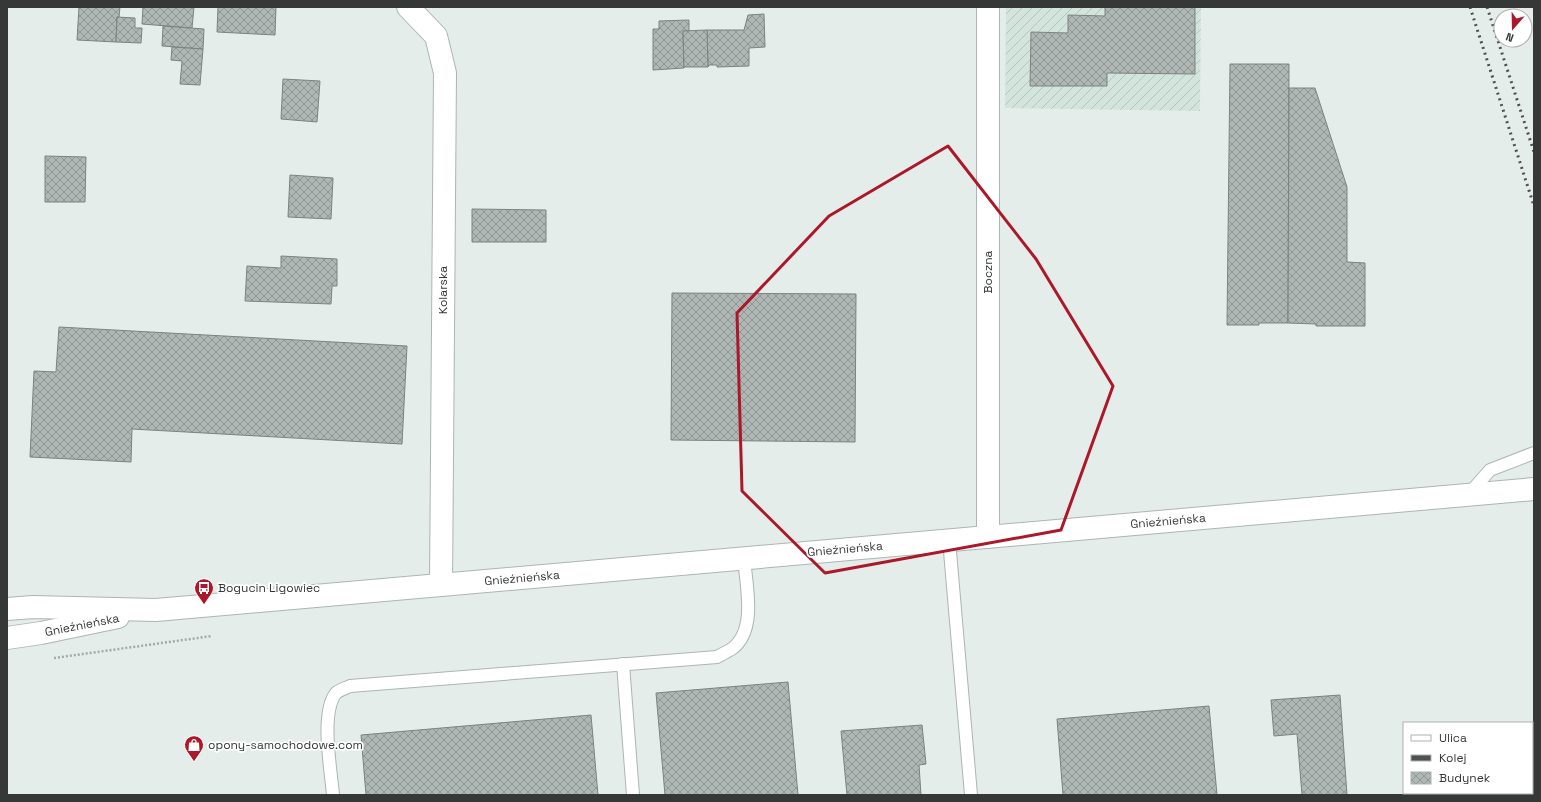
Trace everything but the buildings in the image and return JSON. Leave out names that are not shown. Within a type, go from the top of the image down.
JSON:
[{"type":"main road","name":"Kolarska","points":[[408,7],[436,36],[445,73],[441,584]]},
{"type":"main road","name":"Boczna","points":[[988,7],[988,537]]},
{"type":"main road","name":"Gnieźnieńska","points":[[7,638],[41,633],[156,610],[1534,489]]},
{"type":"main road","name":"Gnieźnieńska","points":[[7,609],[33,606],[156,610]]},
{"type":"lane","points":[[1468,495],[1490,470],[1534,453]]},
{"type":"lane","points":[[949,540],[971,795]]},
{"type":"lane","points":[[333,795],[327,725],[329,706],[337,692],[350,686],[717,657],[734,648],[744,634],[749,617],[744,558]]},
{"type":"lane","points":[[623,664],[633,795]]},
{"type":"path","points":[[52,658],[212,636]]},
{"type":"highlighted area","points":[[948,146],[1036,259],[1113,386],[1061,530],[825,573],[742,491],[737,313],[829,216]]},
{"type":"shaded area","points":[[1006,7],[1201,7],[1200,111],[1005,108]]},
{"type":"railway","points":[[1470,7],[1534,206]]},
{"type":"railway","points":[[1487,7],[1534,152]]},
{"type":"place","name":"Bogucin Ligowiec","points":[[204,605]]},
{"type":"place","name":"opony-samochodowe.com","points":[[194,762]]}]
